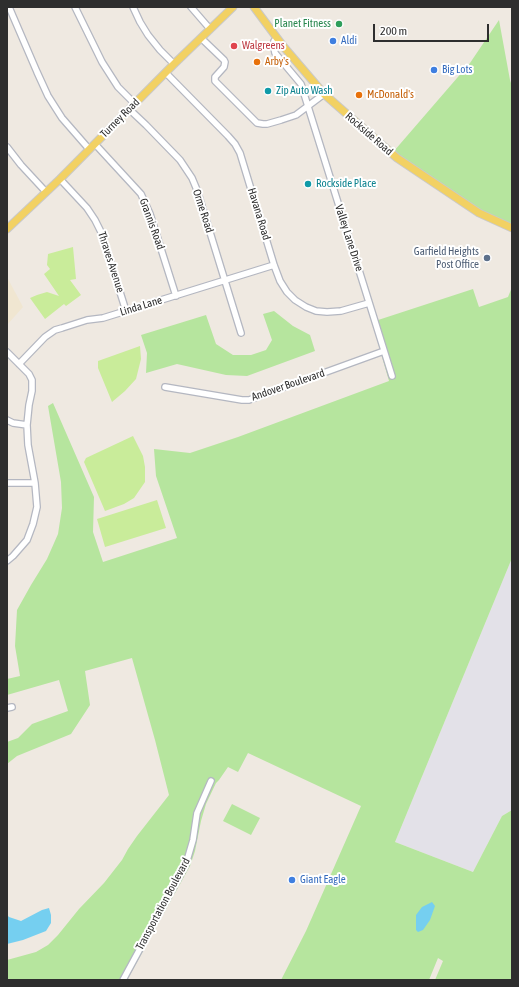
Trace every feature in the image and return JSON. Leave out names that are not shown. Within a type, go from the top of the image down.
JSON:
[{"type":"main road","name":"Turney Road","points":[[7,229],[60,179],[233,7]]},
{"type":"main road","name":"Rockside Road","points":[[254,7],[277,39],[324,94],[397,158],[479,213],[512,228]]},
{"type":"street","points":[[9,7],[48,96],[62,118],[89,149]]},
{"type":"street","name":"Orme Road","points":[[75,7],[102,62],[118,87],[146,125],[180,160],[192,178],[241,333]]},
{"type":"street","points":[[133,7],[148,35],[174,64]]},
{"type":"street","points":[[191,7],[210,29]]},
{"type":"street","points":[[201,38],[225,62],[224,67],[215,77],[215,81],[258,123],[263,124],[296,115],[324,94]]},
{"type":"street","name":"Valley Lane Drive","points":[[277,39],[274,41],[275,52],[300,83],[392,376]]},
{"type":"street","name":"Havana Road","points":[[166,73],[228,136],[240,153],[274,265],[280,281],[287,292],[295,300],[316,311],[341,311],[369,303]]},
{"type":"street","name":"Grannis Road","points":[[95,144],[141,194],[150,214],[176,296]]},
{"type":"street","points":[[7,147],[21,165],[46,192]]},
{"type":"street","name":"Thraves Avenue","points":[[60,179],[87,208],[102,232],[126,311]]},
{"type":"street","name":"Linda Lane","points":[[19,364],[45,337],[56,330],[87,320],[103,318],[274,265]]},
{"type":"street","name":"Andover Boulevard","points":[[165,387],[249,400],[384,351]]},
{"type":"street","points":[[7,352],[29,374],[32,380],[32,391],[27,425],[28,445],[35,483],[37,507],[27,540],[7,561]]},
{"type":"street","points":[[7,420],[13,423],[27,425]]},
{"type":"street","points":[[7,483],[35,483]]},
{"type":"street","name":"Transportation Boulevard","points":[[123,980],[183,870],[191,846],[197,813],[211,781]]},
{"type":"shaded area","points":[[7,277],[23,307],[7,325]]},
{"type":"shaded area","points":[[512,558],[512,810],[502,816],[473,872],[395,842]]},
{"type":"green space","points":[[499,20],[512,86],[512,228],[443,189],[394,151],[470,63]]},
{"type":"green space","points":[[73,247],[76,279],[70,280],[81,295],[66,306],[64,304],[45,319],[30,298],[47,292],[59,296],[44,274],[50,269],[47,265],[48,254]]},
{"type":"green space","points":[[512,287],[512,558],[395,842],[473,872],[502,816],[512,810],[512,980],[435,980],[443,961],[438,958],[429,980],[281,980],[306,931],[361,806],[248,753],[238,772],[228,767],[216,783],[206,804],[190,866],[127,980],[7,980],[7,960],[36,952],[48,945],[58,935],[79,909],[104,883],[122,860],[137,836],[169,795],[132,658],[85,671],[90,705],[71,734],[17,756],[7,764],[7,742],[18,738],[32,724],[68,711],[59,680],[7,695],[7,679],[20,676],[15,646],[17,610],[47,559],[58,534],[62,508],[61,482],[48,406],[53,403],[94,497],[93,532],[103,562],[177,538],[156,476],[154,449],[190,453],[238,437],[389,381],[372,322],[473,289],[479,307],[508,297]]},
{"type":"green space","points":[[274,311],[293,326],[310,335],[315,351],[247,376],[226,375],[177,364],[146,373],[147,353],[141,335],[206,315],[216,344],[233,355],[251,355],[266,350],[272,340],[263,314]]},
{"type":"green space","points":[[140,346],[141,359],[136,379],[112,402],[98,368],[98,361]]},
{"type":"green space","points":[[133,436],[143,456],[145,482],[134,498],[124,504],[105,511],[84,462],[86,458]]},
{"type":"green space","points":[[157,500],[166,528],[105,547],[97,519]]},
{"type":"green space","points":[[232,804],[260,818],[251,835],[223,821]]},
{"type":"water","points":[[432,902],[435,906],[430,920],[423,930],[418,932],[416,930],[416,915],[422,907]]},
{"type":"water","points":[[49,908],[51,923],[46,931],[23,940],[7,944],[7,915],[21,921]]},
{"type":"place","name":"Planet Fitness","points":[[339,24]]},
{"type":"place","name":"Aldi","points":[[333,41]]},
{"type":"place","name":"Walgreens","points":[[234,46]]},
{"type":"place","name":"Arby's","points":[[257,62]]},
{"type":"place","name":"Big Lots","points":[[434,70]]},
{"type":"place","name":"Zip Auto Wash","points":[[268,91]]},
{"type":"place","name":"McDonald's","points":[[359,95]]},
{"type":"place","name":"Rockside Place","points":[[308,184]]},
{"type":"place","name":"Garfield Heights Post Office","points":[[487,258]]},
{"type":"place","name":"Giant Eagle","points":[[292,880]]}]
